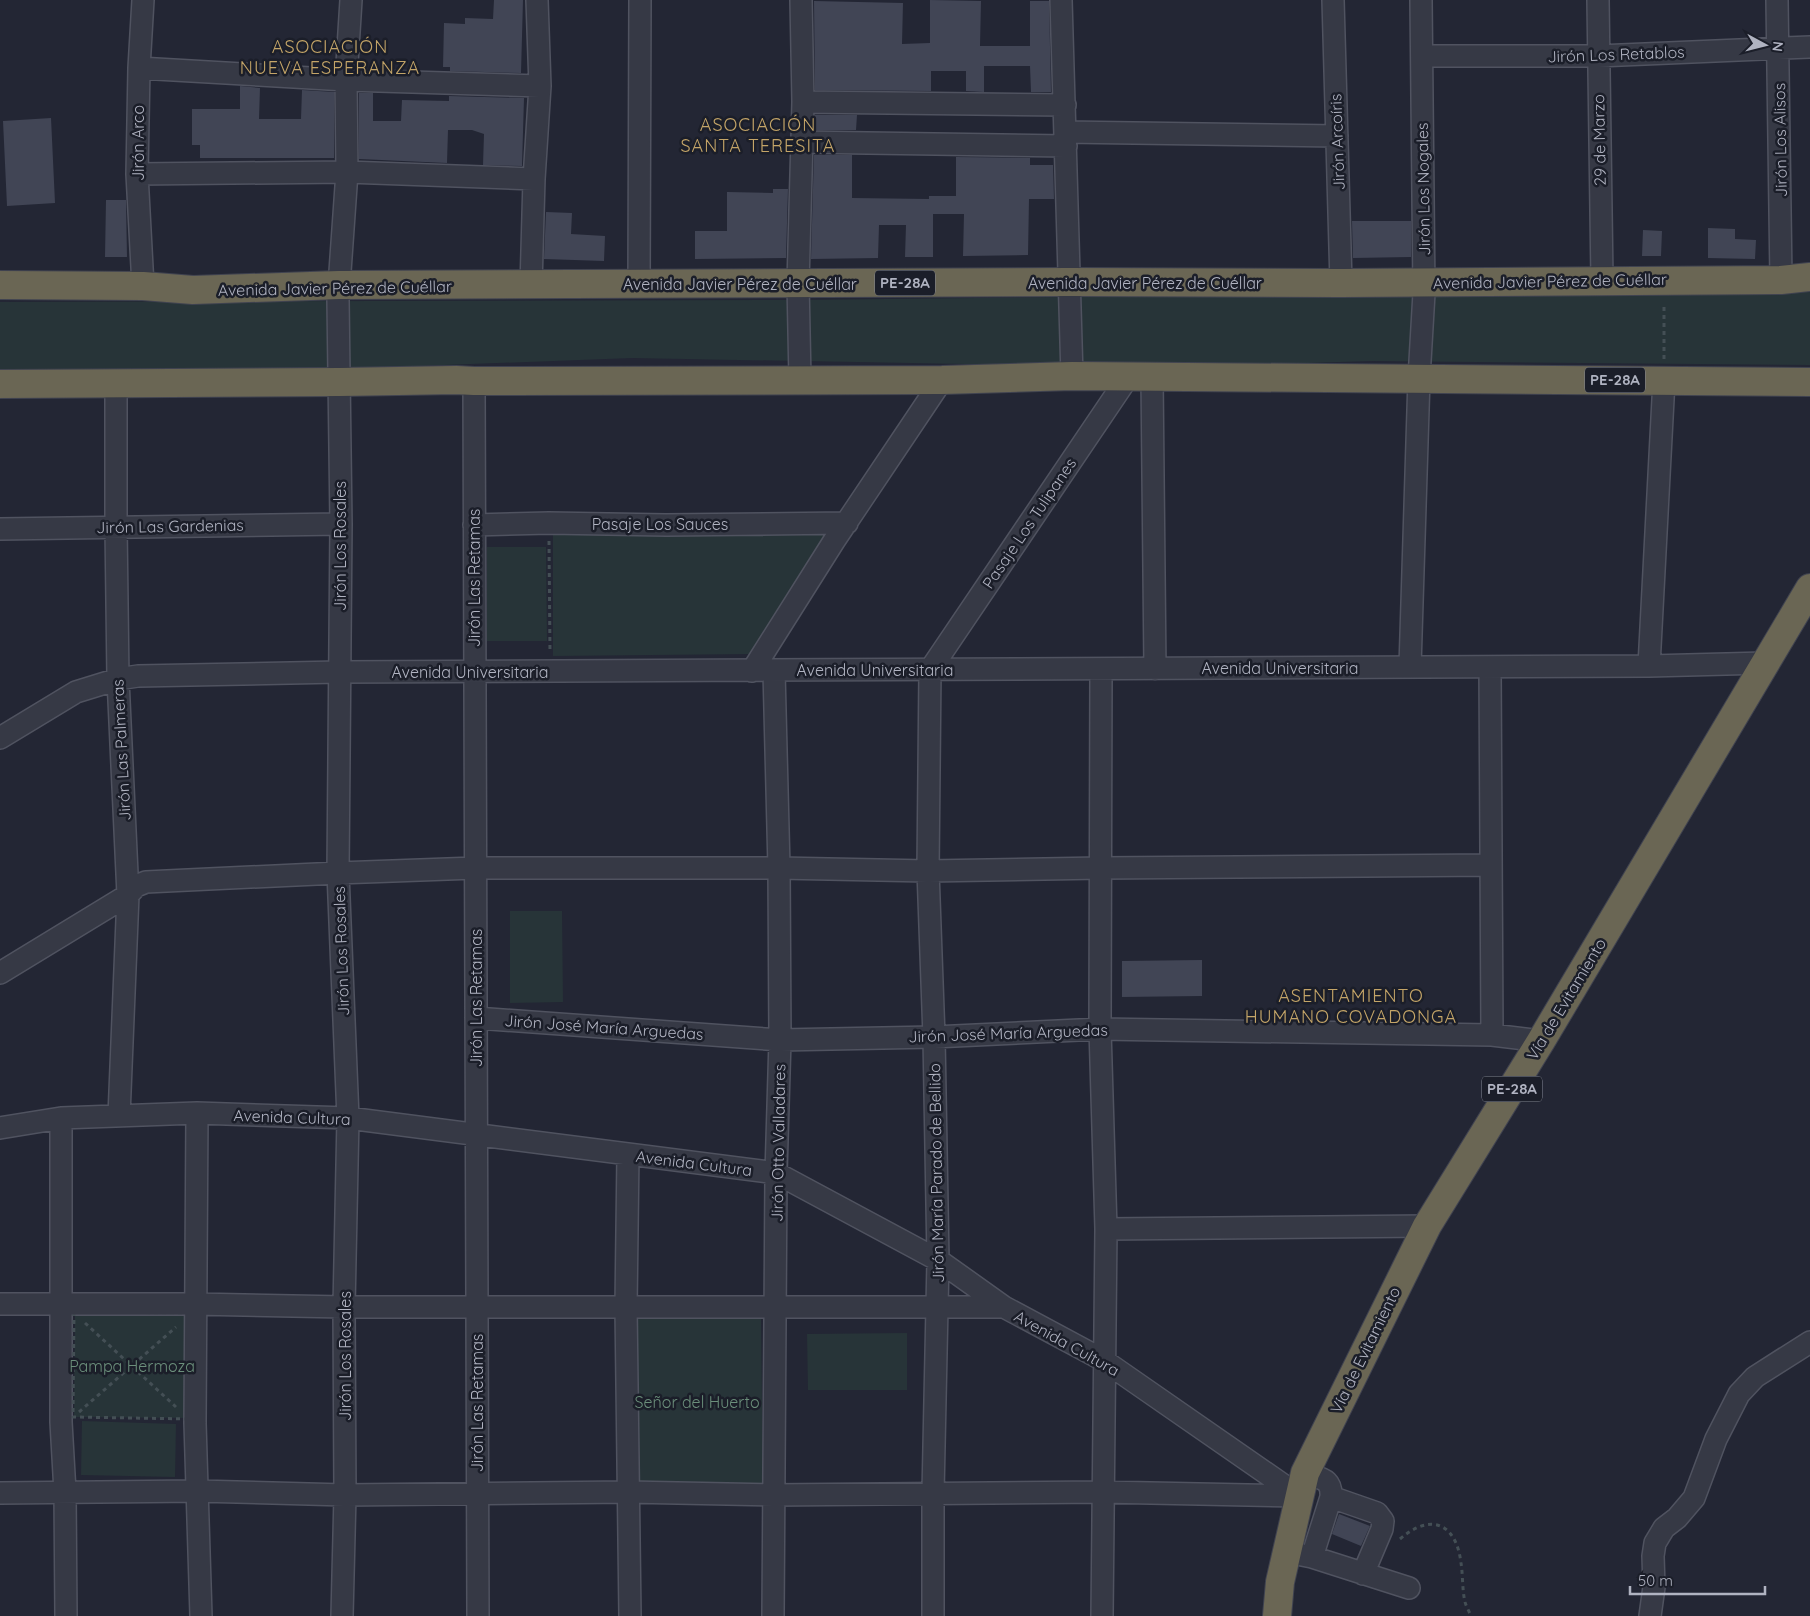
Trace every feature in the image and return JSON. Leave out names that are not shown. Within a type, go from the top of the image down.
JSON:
[{"type":"highway","name":"Avenida Javier Pérez de Cuéllar","points":[[0,285],[143,286],[193,290],[339,286],[1069,282],[1341,283],[1781,280],[1810,277]]},
{"type":"highway","name":"PE-28A","points":[[0,384],[456,380],[942,380],[1072,376],[1810,382]]},
{"type":"highway","name":"Vía de Evitamiento","points":[[1277,1616],[1280,1582],[1300,1555],[1302,1484],[1427,1226],[1541,1041],[1810,588]]},
{"type":"street","name":"Jirón Arco","points":[[143,0],[139,68],[138,174],[143,286]]},
{"type":"street","name":"Jirón Los Rosales","points":[[342,1616],[345,1495],[344,1307],[348,1118],[338,872],[341,524],[339,286],[347,172],[346,80],[351,0]]},
{"type":"street","points":[[531,286],[534,178],[540,86],[537,0]]},
{"type":"street","points":[[640,0],[640,284]]},
{"type":"street","points":[[800,380],[798,283],[803,102],[801,0]]},
{"type":"street","points":[[1061,0],[1072,376]]},
{"type":"street","name":"Jirón Arcoíris","points":[[1333,0],[1341,283]]},
{"type":"street","name":"Jirón Los Nogales","points":[[1410,667],[1419,378],[1424,282],[1421,0]]},
{"type":"street","name":"29 de Marzo","points":[[1598,0],[1602,280]]},
{"type":"street","name":"Jirón Los Alisos","points":[[1777,0],[1781,280]]},
{"type":"street","name":"Jirón Los Retablos","points":[[1422,56],[1598,56],[1810,47]]},
{"type":"street","points":[[139,68],[346,80],[540,86]]},
{"type":"street","points":[[803,102],[1065,105]]},
{"type":"street","points":[[801,142],[1337,136]]},
{"type":"street","points":[[138,174],[347,172],[534,178]]},
{"type":"street","points":[[1140,377],[1155,669]]},
{"type":"street","name":"Pasaje Los Tulipanes","points":[[930,670],[1140,377]]},
{"type":"street","points":[[752,671],[942,380]]},
{"type":"street","points":[[1649,666],[1664,380]]},
{"type":"street","name":"Jirón Las Retamas","points":[[474,381],[478,1616]]},
{"type":"street","name":"Jirón Las Palmeras","points":[[116,384],[118,679],[128,895],[119,1116]]},
{"type":"street","name":"Pasaje Los Sauces","points":[[474,525],[549,523],[666,525],[847,523]]},
{"type":"street","name":"Jirón Las Gardenias","points":[[0,529],[341,524]]},
{"type":"street","name":"Avenida Universitaria","points":[[0,738],[76,692],[118,679],[138,676],[339,672],[1649,666],[1765,663]]},
{"type":"street","points":[[1490,667],[1492,1036]]},
{"type":"street","points":[[1102,669],[1100,1029],[1106,1229],[1103,1360],[1102,1616]]},
{"type":"street","name":"Jirón María Parado de Bellido","points":[[930,670],[928,871],[934,1037],[938,1260],[933,1492],[933,1616]]},
{"type":"street","name":"Jirón Otto Valladares","points":[[773,1616],[776,1173],[780,1040],[779,868],[774,671]]},
{"type":"street","points":[[0,973],[128,895],[136,886],[146,882],[338,872],[475,868],[779,868],[928,871],[1491,865]]},
{"type":"street","name":"Jirón José María Arguedas","points":[[476,1018],[780,1040],[934,1037],[1100,1029],[1492,1036],[1541,1041]]},
{"type":"street","points":[[197,1113],[192,1421],[198,1491],[201,1616]]},
{"type":"street","name":"Avenida Cultura","points":[[0,1128],[61,1118],[197,1113],[348,1118],[776,1173],[938,1260],[1004,1307],[1103,1360],[1302,1484]]},
{"type":"street","points":[[61,1118],[68,1308],[64,1492],[66,1616]]},
{"type":"street","points":[[628,1154],[626,1307],[630,1616]]},
{"type":"street","points":[[1106,1229],[1427,1226]]},
{"type":"street","points":[[0,1304],[68,1308],[1004,1307]]},
{"type":"street","points":[[1650,1616],[1654,1587],[1653,1556],[1655,1543],[1664,1528],[1677,1518],[1694,1498],[1716,1439],[1739,1394],[1755,1377],[1810,1342]]},
{"type":"street","points":[[0,1493],[198,1491],[345,1495],[628,1492],[774,1494],[1102,1492],[1328,1482],[1332,1487],[1331,1497],[1300,1555],[1409,1588]]},
{"type":"street","points":[[1331,1497],[1376,1513],[1383,1521],[1382,1529],[1363,1574]]},
{"type":"path","points":[[1664,380],[1665,280]]},
{"type":"path","points":[[549,523],[551,672]]},
{"type":"path","points":[[68,1308],[193,1308]]},
{"type":"path","points":[[68,1308],[192,1421]]},
{"type":"path","points":[[67,1420],[68,1308]]},
{"type":"path","points":[[67,1420],[132,1367],[193,1308]]},
{"type":"path","points":[[192,1421],[193,1308]]},
{"type":"path","points":[[67,1420],[192,1421]]},
{"type":"path","points":[[1395,1543],[1407,1533],[1420,1526],[1436,1524],[1448,1531],[1455,1540],[1461,1560],[1465,1601],[1471,1616]]},
{"type":"green space","points":[[1810,292],[1810,365],[1371,361],[1071,366],[632,358],[340,369],[0,371],[0,302],[800,300],[1156,296],[1246,297],[1424,293]]},
{"type":"green space","points":[[553,533],[831,533],[753,654],[553,656]]},
{"type":"green space","points":[[487,547],[546,547],[547,641],[487,641]]},
{"type":"green space","points":[[510,911],[562,911],[563,1002],[510,1003]]},
{"type":"green space","name":"Pampa Hermoza","points":[[75,1313],[190,1314],[189,1418],[74,1417]]},
{"type":"green space","name":"Señor del Huerto","points":[[632,1317],[761,1318],[763,1486],[633,1487]]},
{"type":"green space","points":[[907,1333],[907,1390],[808,1390],[807,1334]]},
{"type":"green space","points":[[82,1421],[176,1424],[175,1477],[81,1475]]},
{"type":"building","points":[[494,0],[523,0],[521,73],[450,71],[450,67],[443,67],[444,23],[465,24],[465,18],[493,19]]},
{"type":"building","points":[[930,0],[981,1],[980,46],[1030,46],[1030,1],[1049,1],[1051,92],[1031,92],[1030,66],[984,66],[984,92],[966,91],[966,71],[931,71],[931,91],[815,90],[814,1],[903,3],[902,44],[930,43]]},
{"type":"building","points":[[240,86],[260,88],[259,119],[301,119],[302,90],[334,92],[334,158],[200,158],[200,145],[192,145],[192,109],[240,109]]},
{"type":"building","points":[[359,93],[373,93],[373,121],[401,121],[402,100],[449,101],[449,96],[524,98],[522,166],[483,165],[484,134],[472,130],[448,130],[447,163],[359,159]]},
{"type":"building","points":[[815,115],[857,115],[856,130],[815,130]]},
{"type":"building","points":[[51,118],[55,203],[7,206],[3,121]]},
{"type":"building","points":[[814,155],[852,155],[852,198],[929,199],[929,196],[956,196],[956,157],[1030,158],[1030,165],[1053,165],[1054,199],[1029,199],[1028,255],[963,256],[964,214],[933,214],[933,257],[905,257],[906,225],[879,225],[878,258],[811,259]]},
{"type":"building","points":[[773,189],[788,189],[786,258],[695,259],[695,231],[727,231],[727,192],[773,193]]},
{"type":"building","points":[[106,200],[126,200],[127,257],[105,257]]},
{"type":"building","points":[[546,212],[572,213],[571,234],[605,236],[604,261],[544,259]]},
{"type":"building","points":[[1352,221],[1411,221],[1411,257],[1353,258]]},
{"type":"building","points":[[1708,228],[1735,229],[1735,239],[1756,240],[1755,259],[1708,258]]},
{"type":"building","points":[[1643,230],[1662,231],[1661,256],[1642,256]]},
{"type":"building","points":[[1202,960],[1202,996],[1122,997],[1122,961]]},
{"type":"building","points":[[1339,1514],[1370,1526],[1361,1546],[1332,1534]]},
{"type":"district","name":"ASOCIACIÓN NUEVA ESPERANZA","points":[[330,57]]},
{"type":"district","name":"ASOCIACIÓN SANTA TERESITA","points":[[758,135]]},
{"type":"district","name":"ASENTAMIENTO HUMANO COVADONGA","points":[[1351,1006]]}]
